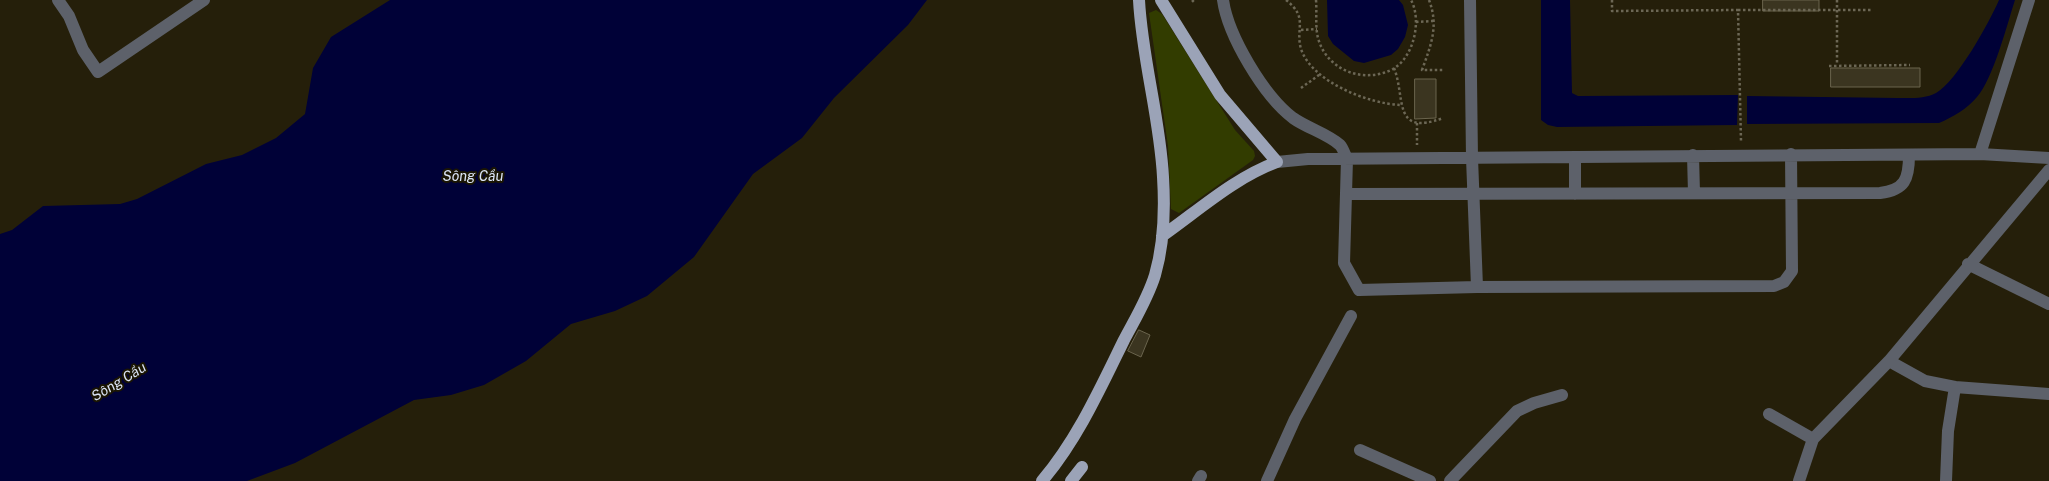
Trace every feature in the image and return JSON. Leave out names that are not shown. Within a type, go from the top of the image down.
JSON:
[{"type":"main road","points":[[1042,481],[1060,459],[1094,400],[1154,276],[1162,236],[1163,176],[1140,0]]},
{"type":"main road","points":[[1161,0],[1220,95],[1277,162],[1241,179],[1162,236]]},
{"type":"main road","points":[[1071,481],[1082,468]]},
{"type":"street","points":[[58,0],[69,16],[83,50],[98,72],[204,0]]},
{"type":"street","points":[[1223,0],[1240,49],[1265,88],[1290,116],[1341,145],[1347,159],[1344,263],[1359,290],[1477,287],[1774,286],[1784,282],[1792,270],[1791,154]]},
{"type":"street","points":[[1470,0],[1472,158],[1477,287]]},
{"type":"street","points":[[1980,154],[2030,0]]},
{"type":"street","points":[[1277,162],[1308,159],[1791,154],[1980,154],[2049,158]]},
{"type":"street","points":[[1693,155],[1694,194]]},
{"type":"street","points":[[1346,194],[1880,193],[1896,190],[1902,185],[1908,170],[1909,155]]},
{"type":"street","points":[[1575,156],[1575,194]]},
{"type":"street","points":[[1799,481],[1813,439],[1888,361],[2049,170]]},
{"type":"street","points":[[1968,264],[2049,304]]},
{"type":"street","points":[[1266,481],[1295,419],[1351,316]]},
{"type":"street","points":[[1888,361],[1925,381],[1955,387],[2049,394]]},
{"type":"street","points":[[1946,481],[1948,431],[1955,387]]},
{"type":"street","points":[[1450,481],[1517,411],[1534,402],[1562,395]]},
{"type":"street","points":[[1769,414],[1813,439]]},
{"type":"street","points":[[1360,450],[1430,481]]},
{"type":"path","points":[[1286,0],[1295,8],[1299,15],[1302,51],[1319,75],[1331,84],[1381,103],[1401,105]]},
{"type":"path","points":[[1316,0],[1318,38],[1323,51],[1336,67],[1345,72],[1364,75],[1376,74],[1394,68],[1399,64],[1409,48],[1416,29],[1414,6],[1411,0]]},
{"type":"path","points":[[1429,0],[1433,10],[1434,34],[1422,70],[1443,70]]},
{"type":"path","points":[[1612,0],[1612,11],[1871,10]]},
{"type":"path","points":[[1837,0],[1837,65]]},
{"type":"path","points":[[1738,10],[1741,141]]},
{"type":"path","points":[[1416,22],[1433,21]]},
{"type":"path","points":[[1301,30],[1317,29]]},
{"type":"path","points":[[1829,66],[1910,65]]},
{"type":"path","points":[[1394,68],[1404,114],[1412,121],[1417,122],[1429,123],[1443,118]]},
{"type":"path","points":[[1302,88],[1319,75]]},
{"type":"path","points":[[1417,122],[1417,145]]},
{"type":"green space","points":[[1156,10],[1162,14],[1235,130],[1254,151],[1255,156],[1253,160],[1179,213],[1171,209],[1168,146],[1149,13]]},
{"type":"water","name":"Sông Cầu","points":[[390,0],[927,0],[908,25],[834,98],[802,138],[753,174],[694,257],[647,296],[615,311],[571,324],[526,361],[484,385],[451,395],[414,400],[295,463],[247,481],[0,481],[0,234],[12,230],[43,206],[120,204],[137,199],[206,164],[242,155],[276,138],[305,114],[313,68],[331,37]]},
{"type":"water","points":[[1327,0],[1399,0],[1403,5],[1408,25],[1405,37],[1398,49],[1391,55],[1364,63],[1354,61],[1333,44],[1328,36]]},
{"type":"water","points":[[1541,0],[1570,0],[1572,93],[1578,96],[1738,95],[1737,125],[1557,127],[1548,125],[1541,120]]},
{"type":"water","points":[[1999,0],[2015,0],[1989,78],[1983,89],[1969,105],[1944,121],[1939,123],[1747,124],[1747,96],[1912,98],[1936,93],[1944,87],[1963,64],[1988,23]]},
{"type":"building","points":[[1763,0],[1819,0],[1819,11],[1763,11]]},
{"type":"building","points":[[1831,68],[1920,68],[1920,87],[1831,87]]},
{"type":"building","points":[[1415,79],[1436,79],[1436,118],[1415,119]]},
{"type":"building","points":[[1139,330],[1150,335],[1141,357],[1128,351]]}]
